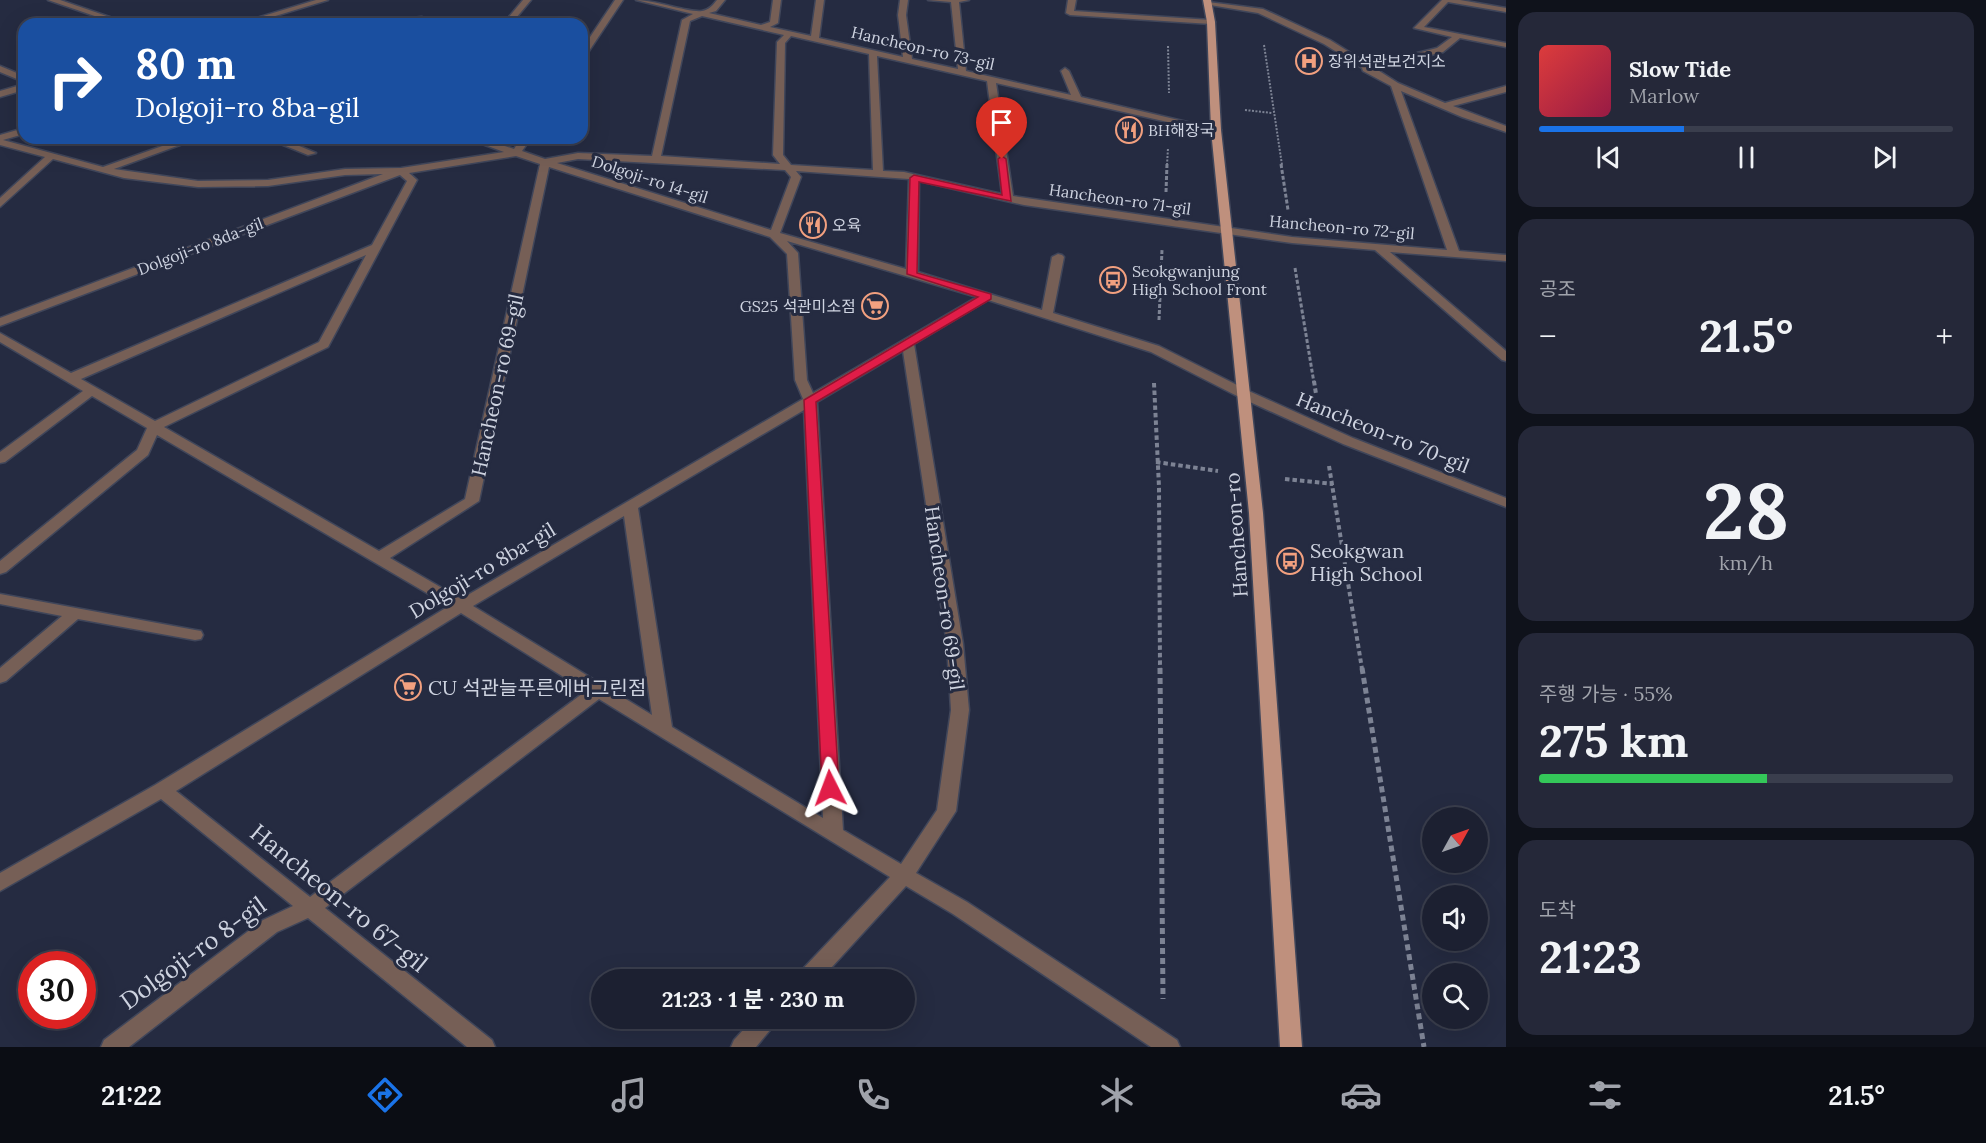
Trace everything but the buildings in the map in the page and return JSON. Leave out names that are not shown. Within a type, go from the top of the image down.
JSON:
[{"type":"main road","name":"Hancheon-ro","points":[[1208,2],[1216,130],[1256,513],[1291,1047]]},
{"type":"street","points":[[56,1],[70,0]]},
{"type":"street","points":[[262,18],[324,0]]},
{"type":"street","points":[[512,18],[527,0]]},
{"type":"street","points":[[588,46],[619,0]]},
{"type":"street","name":"Hancheon-ro 73-gil","points":[[640,0],[1216,130]]},
{"type":"street","points":[[656,159],[686,20],[713,9],[721,0]]},
{"type":"street","points":[[762,27],[774,23],[777,0]]},
{"type":"street","points":[[815,39],[820,0]]},
{"type":"street","points":[[904,0],[902,15],[908,60]]},
{"type":"street","points":[[932,0],[965,0]]},
{"type":"street","points":[[955,0],[962,72]]},
{"type":"street","points":[[1072,0],[1070,13],[1211,22]]},
{"type":"street","points":[[1506,10],[1446,0],[1418,28],[1506,45]]},
{"type":"street","points":[[56,1],[108,18]]},
{"type":"street","points":[[1208,2],[1260,11],[1327,42],[1366,69],[1395,84],[1444,106],[1506,129]]},
{"type":"street","points":[[789,34],[781,42],[778,155],[796,177],[774,235],[792,253],[801,380],[810,400],[833,834]]},
{"type":"street","points":[[1366,69],[1440,50],[1458,36]]},
{"type":"street","points":[[873,52],[878,173]]},
{"type":"street","points":[[0,69],[18,76]]},
{"type":"street","points":[[1065,71],[1077,98]]},
{"type":"street","points":[[991,79],[1008,199]]},
{"type":"street","name":"Hancheon-ro 72-gil","points":[[1395,84],[1454,254]]},
{"type":"street","points":[[0,94],[18,89]]},
{"type":"street","points":[[1444,106],[1506,89]]},
{"type":"street","points":[[0,140],[18,133]]},
{"type":"street","name":"Dolgoji-ro 8da-gil","points":[[0,140],[124,176],[198,184],[268,183],[345,172],[401,171],[516,153]]},
{"type":"street","points":[[103,170],[177,144]]},
{"type":"street","points":[[287,144],[311,153]]},
{"type":"street","name":"Dolgoji-ro 14-gil","points":[[489,144],[774,235],[987,296],[1161,352],[1245,395]]},
{"type":"street","points":[[516,153],[522,144]]},
{"type":"street","points":[[0,204],[51,156]]},
{"type":"street","name":"Hancheon-ro 71-gil","points":[[545,162],[578,156],[878,173],[914,178],[1008,199],[1228,231]]},
{"type":"street","name":"Hancheon-ro 69-gil","points":[[379,558],[472,501],[545,162]]},
{"type":"street","points":[[0,569],[143,452],[154,427],[324,344],[412,180],[401,171]]},
{"type":"street","name":"Dolgoji-ro 8da-gil","points":[[0,322],[401,171]]},
{"type":"street","points":[[912,274],[914,178]]},
{"type":"street","name":"Hancheon-ro 72-gil","points":[[1228,231],[1292,240],[1506,258]]},
{"type":"street","points":[[71,378],[376,247]]},
{"type":"street","points":[[1379,248],[1506,357]]},
{"type":"street","points":[[1047,315],[1058,257]]},
{"type":"street","name":"Dolgoji-ro 8ba-gil","points":[[0,883],[162,790],[461,606],[987,296]]},
{"type":"street","points":[[0,337],[461,606],[833,834],[960,908],[1162,1042]]},
{"type":"street","name":"Hancheon-ro 69-gil","points":[[816,969],[904,875],[946,811],[960,710],[954,644],[908,344]]},
{"type":"street","points":[[0,459],[92,390]]},
{"type":"street","name":"Hancheon-ro 70-gil","points":[[1245,395],[1506,503]]},
{"type":"street","points":[[630,507],[663,729]]},
{"type":"street","points":[[0,599],[195,635]]},
{"type":"street","points":[[0,677],[75,613]]},
{"type":"street","points":[[310,908],[599,690]]},
{"type":"street","name":"Hancheon-ro 67-gil","points":[[162,790],[484,1047]]},
{"type":"street","name":"Dolgoji-ro 8-gil","points":[[112,1047],[270,926],[310,908]]},
{"type":"street","points":[[742,1047],[759,1029]]},
{"type":"path","points":[[1260,11],[1272,113],[1292,240],[1424,1047]]},
{"type":"path","points":[[1162,1042],[1165,991],[1159,487],[1154,369],[1161,352],[1159,333],[1162,232],[1166,222],[1170,119],[1167,19]]},
{"type":"place","name":"장위석관보건지소","points":[[1309,61]]},
{"type":"place","name":"BH해장국","points":[[1129,130]]},
{"type":"place","name":"오육","points":[[813,225]]},
{"type":"place","name":"Seokgwanjung High School Front","points":[[1113,280]]},
{"type":"place","name":"GS25 석관미소점","points":[[875,306]]},
{"type":"place","name":"Seokgwan High School","points":[[1290,561]]},
{"type":"place","name":"CU 석관늘푸른에버그린점","points":[[408,687]]},
{"type":"route","points":[[830,788],[810,400],[987,296],[912,274],[914,178],[1008,199],[1002,159]]}]
